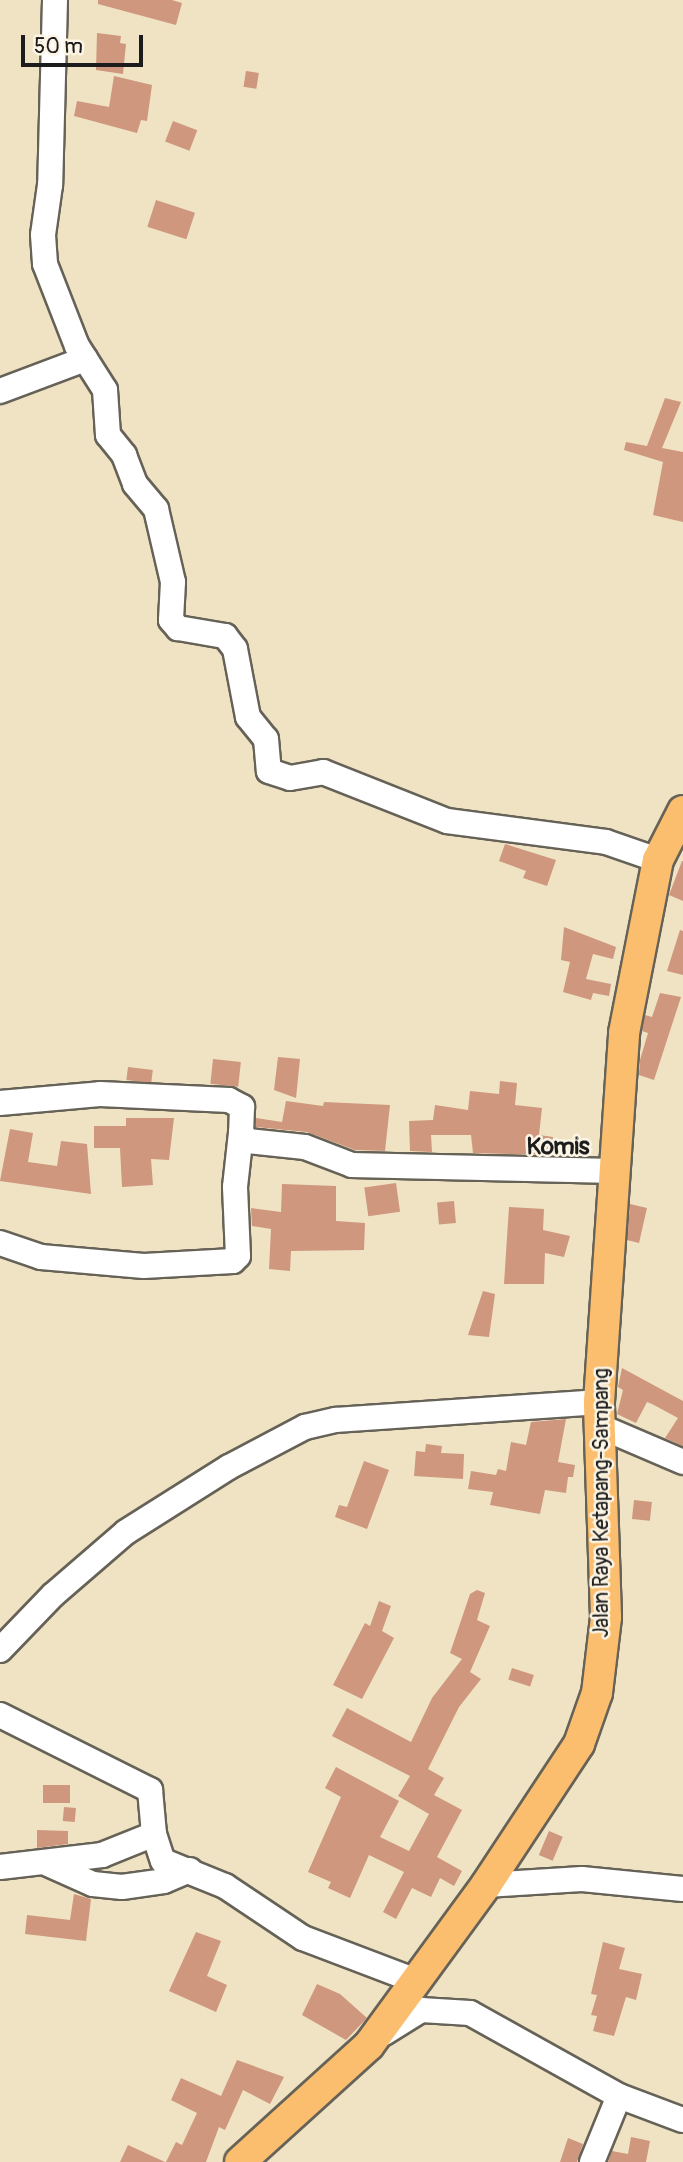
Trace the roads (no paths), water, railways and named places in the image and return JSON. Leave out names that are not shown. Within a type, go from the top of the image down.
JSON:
[{"type":"main road","name":"Jalan Raya Ketapang-Sampang","points":[[240,2162],[369,2045],[486,1885],[579,1744],[597,1693],[606,1617],[599,1414],[624,1032],[659,860],[679,828]]},
{"type":"street","points":[[55,0],[50,185],[43,250],[85,359],[105,390],[108,435],[124,454],[135,484],[156,509],[173,582],[171,620],[178,628],[225,636],[235,649],[248,717],[264,733],[272,775],[290,778],[324,772],[447,821],[606,842],[659,860]]},
{"type":"street","points":[[0,391],[85,359]]},
{"type":"street","points":[[0,1103],[100,1094],[229,1100],[242,1107],[235,1187],[238,1256],[233,1261],[144,1266],[41,1257],[0,1243]]},
{"type":"street","points":[[241,1133],[251,1143],[305,1147],[352,1166],[614,1171]]},
{"type":"street","points":[[0,1650],[52,1595],[126,1532],[240,1461],[305,1427],[335,1420],[599,1414],[683,1462]]},
{"type":"street","points":[[0,1716],[142,1784],[152,1799],[154,1834],[163,1861],[190,1870],[246,1899],[303,1938],[416,1981]]},
{"type":"street","points":[[0,1867],[48,1864],[102,1855],[154,1834]]},
{"type":"street","points":[[48,1864],[93,1884],[122,1887],[164,1881],[190,1870]]},
{"type":"street","points":[[486,1885],[582,1879],[683,1889]]},
{"type":"street","points":[[369,2045],[403,2017],[421,2010],[470,2013],[619,2096],[683,2120]]},
{"type":"street","points":[[592,2162],[619,2096]]},
{"type":"district","name":"Komis","points":[[558,1147]]}]
